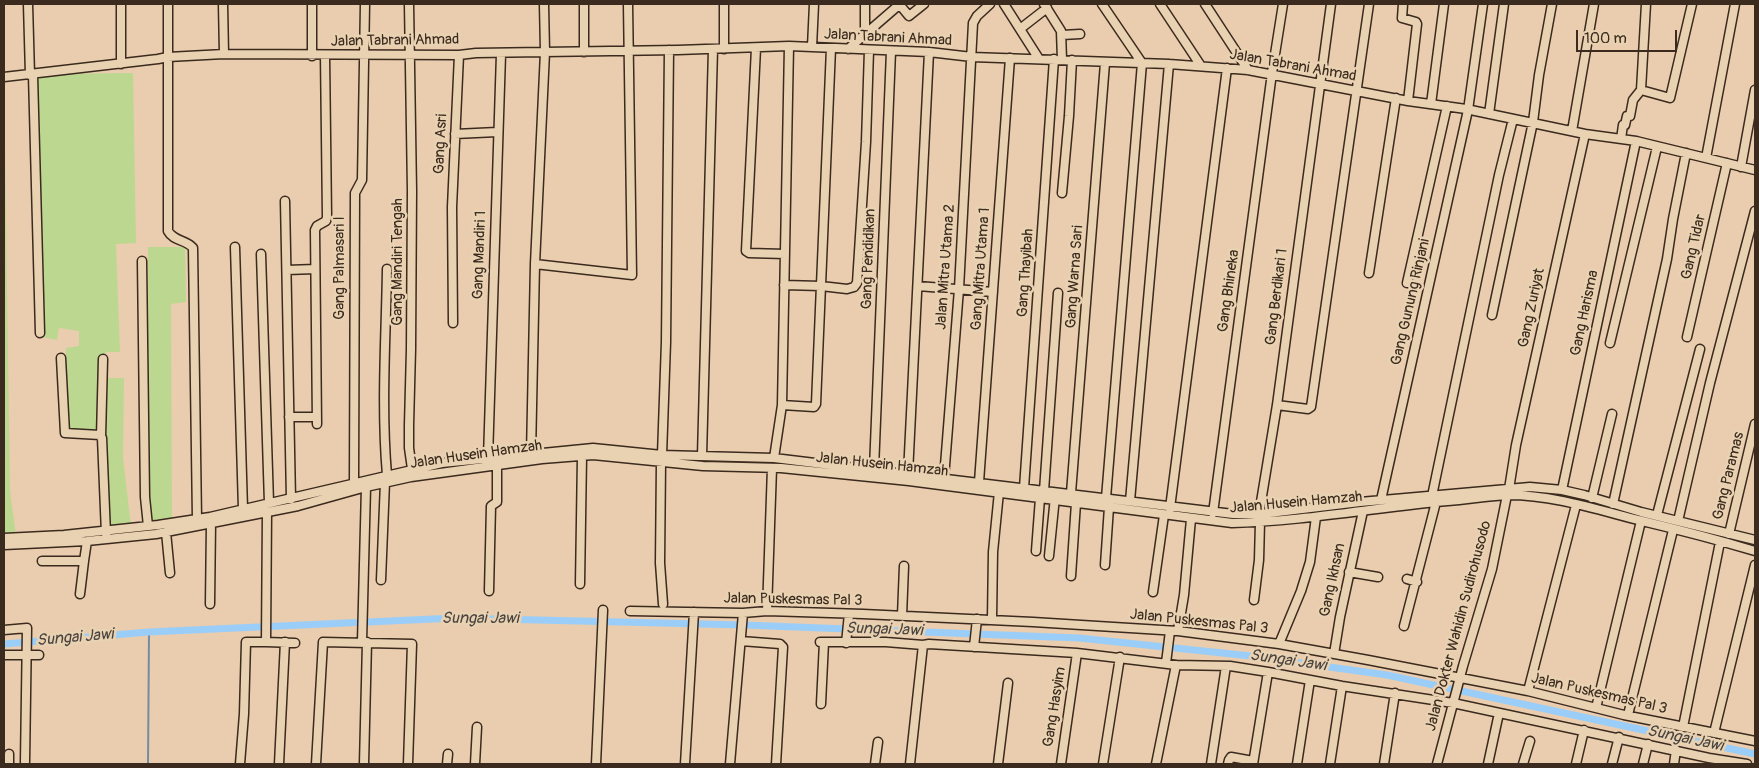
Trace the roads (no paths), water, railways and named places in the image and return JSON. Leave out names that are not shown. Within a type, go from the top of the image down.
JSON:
[{"type":"street","points":[[28,4],[40,333]]},
{"type":"street","points":[[120,4],[120,64]]},
{"type":"street","points":[[168,4],[168,231],[173,238],[186,242],[193,248],[197,519]]},
{"type":"street","points":[[223,4],[224,54]]},
{"type":"street","points":[[312,4],[312,56]]},
{"type":"street","name":"Gang Palmasari I","points":[[354,483],[354,193],[362,180],[365,4]]},
{"type":"street","name":"Gang Mandiri Tengah","points":[[409,4],[412,209],[409,448],[412,469]]},
{"type":"street","points":[[531,454],[544,4]]},
{"type":"street","points":[[584,4],[584,52]]},
{"type":"street","points":[[535,264],[632,275],[628,4]]},
{"type":"street","points":[[724,4],[724,49]]},
{"type":"street","points":[[812,47],[814,4]]},
{"type":"street","points":[[865,4],[865,34]]},
{"type":"street","points":[[848,49],[899,4],[909,16],[924,4]]},
{"type":"street","name":"Jalan Mitra Utama 2","points":[[944,478],[959,289],[973,22],[990,4]]},
{"type":"street","points":[[1004,4],[1039,59]]},
{"type":"street","points":[[1102,4],[1142,64],[1106,498]]},
{"type":"street","points":[[1160,4],[1201,66]]},
{"type":"street","points":[[1205,4],[1248,70]]},
{"type":"street","name":"Gang Bhineka","points":[[1213,513],[1283,4]]},
{"type":"street","name":"Gang Berdikari 1","points":[[1259,514],[1276,405],[1331,4]]},
{"type":"street","points":[[1276,405],[1308,409],[1311,407],[1369,4]]},
{"type":"street","points":[[1404,4],[1402,18],[1418,24],[1408,101]]},
{"type":"street","points":[[1431,104],[1444,4]]},
{"type":"street","name":"Gang Gunung Rinjani","points":[[1382,500],[1468,110],[1483,4]]},
{"type":"street","points":[[1489,114],[1504,4]]},
{"type":"street","points":[[1492,315],[1533,122],[1539,75],[1552,4]]},
{"type":"street","points":[[1572,131],[1594,4]]},
{"type":"street","points":[[1620,139],[1627,116],[1630,116],[1633,100],[1641,90],[1646,4]]},
{"type":"street","points":[[1641,90],[1670,98],[1692,4]]},
{"type":"street","points":[[1706,158],[1735,4]]},
{"type":"street","points":[[1020,29],[1045,6],[1062,35],[1080,34]]},
{"type":"street","name":"Gang Thayibah","points":[[1024,488],[1058,59],[1062,35]]},
{"type":"street","points":[[774,458],[782,405],[789,46]]},
{"type":"street","name":"Jalan Tabrani Ahmad","points":[[4,77],[168,57],[224,54],[312,56],[459,55],[789,46],[929,52],[972,57],[1169,64],[1272,73],[1408,101],[1447,106],[1513,120],[1533,122],[1585,134],[1636,141],[1755,170]]},
{"type":"street","points":[[756,48],[746,251],[749,253],[785,254]]},
{"type":"street","points":[[782,405],[814,407],[816,404],[831,48]]},
{"type":"street","points":[[702,456],[714,49]]},
{"type":"street","points":[[663,604],[660,563],[666,342],[670,50]]},
{"type":"street","points":[[784,285],[850,289],[854,287],[858,278],[869,50]]},
{"type":"street","name":"Gang Pendidikan","points":[[874,469],[891,51]]},
{"type":"street","points":[[908,474],[929,52]]},
{"type":"street","name":"Gang Mandiri 1","points":[[488,458],[501,54]]},
{"type":"street","points":[[289,417],[317,421],[315,230],[317,226],[326,222],[327,217],[325,55]]},
{"type":"street","name":"Gang Asri","points":[[453,322],[453,168],[459,55]]},
{"type":"street","name":"Gang Mitra Utama 1","points":[[979,482],[1010,58]]},
{"type":"street","points":[[1062,193],[1072,60]]},
{"type":"street","name":"Gang Warna Sari","points":[[1071,493],[1105,63]]},
{"type":"street","points":[[1130,501],[1169,64]]},
{"type":"street","points":[[1170,508],[1227,68]]},
{"type":"street","points":[[1741,167],[1755,90]]},
{"type":"street","points":[[1370,273],[1396,98]]},
{"type":"street","points":[[1406,283],[1447,106]]},
{"type":"street","points":[[1404,626],[1417,582],[1499,175],[1513,120]]},
{"type":"street","points":[[455,134],[497,132]]},
{"type":"street","name":"Gang Zuriyat","points":[[1508,492],[1516,445],[1585,134]]},
{"type":"street","name":"Gang Harisma","points":[[1562,490],[1636,141]]},
{"type":"street","points":[[1610,343],[1657,146]]},
{"type":"street","points":[[1613,504],[1664,278],[1686,153]]},
{"type":"street","name":"Gang Tidar","points":[[1687,337],[1727,163]]},
{"type":"street","points":[[285,201],[291,499]]},
{"type":"street","points":[[1678,521],[1710,383],[1755,211]]},
{"type":"street","points":[[235,247],[243,509]]},
{"type":"street","points":[[260,254],[269,503]]},
{"type":"street","points":[[142,261],[145,497],[148,526]]},
{"type":"street","points":[[287,270],[315,269]]},
{"type":"street","points":[[381,580],[386,478],[384,387],[387,269]]},
{"type":"street","points":[[918,286],[994,292]]},
{"type":"street","points":[[1036,551],[1058,293]]},
{"type":"street","points":[[1657,515],[1700,349]]},
{"type":"street","points":[[61,358],[64,434],[101,437]]},
{"type":"street","points":[[103,359],[101,437],[106,535]]},
{"type":"street","points":[[1592,498],[1612,414]]},
{"type":"street","name":"Gang Paramas","points":[[1728,534],[1755,424]]},
{"type":"street","name":"Jalan Husein Hamzah","points":[[4,538],[166,532],[267,512],[354,483],[497,466],[531,454],[593,448],[703,466],[772,468],[893,476],[999,492],[1042,494],[1056,496],[1076,503],[1232,523],[1260,522],[1363,511],[1434,499],[1508,492],[1530,487],[1562,490],[1755,540]]},
{"type":"street","points":[[580,584],[582,456]]},
{"type":"street","name":"Jalan Husein Hamzah","points":[[4,545],[87,541],[148,526],[197,519],[269,503],[291,499],[301,501],[366,486],[412,469],[442,463],[488,458],[621,456],[662,458],[702,456],[774,458],[874,469],[893,476],[908,474],[1024,488],[1042,494]]},
{"type":"street","points":[[489,591],[491,506],[497,502],[497,466]]},
{"type":"street","points":[[767,611],[772,468]]},
{"type":"street","points":[[364,764],[364,642],[361,632],[366,486]]},
{"type":"street","points":[[992,620],[993,552],[999,492]]},
{"type":"street","name":"Jalan Husein Hamzah","points":[[1508,492],[1549,498],[1755,551]]},
{"type":"street","name":"Jalan Dokter Wahidin Sudirohusodo","points":[[1437,764],[1492,569],[1508,492]]},
{"type":"street","name":"Jalan Husein Hamzah","points":[[1056,496],[1071,493],[1213,513],[1259,514],[1382,500],[1434,499]]},
{"type":"street","points":[[1049,556],[1056,496]]},
{"type":"street","points":[[1072,576],[1076,503]]},
{"type":"street","points":[[1528,692],[1576,505]]},
{"type":"street","points":[[1105,565],[1109,507]]},
{"type":"street","name":"Gang Ikhsan","points":[[1334,654],[1349,572],[1363,511]]},
{"type":"street","points":[[265,638],[267,512]]},
{"type":"street","points":[[1153,592],[1164,515]]},
{"type":"street","points":[[1279,644],[1301,591],[1310,562],[1316,516]]},
{"type":"street","points":[[1166,661],[1184,595],[1191,519]]},
{"type":"street","points":[[1596,708],[1641,521]]},
{"type":"street","points":[[1254,600],[1260,560],[1260,522]]},
{"type":"street","points":[[210,604],[211,523]]},
{"type":"street","points":[[1628,715],[1673,530]]},
{"type":"street","points":[[166,532],[170,573]]},
{"type":"street","points":[[80,594],[87,541]]},
{"type":"street","points":[[1682,727],[1720,542]]},
{"type":"street","points":[[42,561],[84,561]]},
{"type":"street","points":[[1714,733],[1755,565]]},
{"type":"street","points":[[902,616],[904,566]]},
{"type":"street","points":[[1349,572],[1378,576]]},
{"type":"street","points":[[1406,579],[1417,582]]},
{"type":"street","name":"Jalan Puskesmas Pal 3","points":[[630,611],[694,615],[742,615],[767,611],[902,616],[977,622],[992,620],[1173,633],[1279,644],[1528,692],[1682,727],[1755,741]]},
{"type":"street","points":[[596,764],[604,613]]},
{"type":"street","points":[[847,640],[849,614]]},
{"type":"street","points":[[685,764],[694,615]]},
{"type":"street","points":[[730,764],[742,615]]},
{"type":"street","points":[[975,644],[977,622]]},
{"type":"street","points":[[4,630],[27,630],[25,762]]},
{"type":"street","points":[[240,764],[244,714],[246,642],[265,638],[295,643]]},
{"type":"street","points":[[741,639],[783,646],[776,764]]},
{"type":"street","points":[[821,704],[822,642],[847,640],[923,645],[975,644],[1166,661],[1176,665],[1226,666],[1268,672],[1342,686],[1453,703],[1676,750],[1708,761],[1748,764]]},
{"type":"street","points":[[278,764],[285,642]]},
{"type":"street","points":[[316,764],[323,642],[412,644],[408,764]]},
{"type":"street","points":[[910,764],[923,645]]},
{"type":"street","name":"Gang Hasyim","points":[[1060,764],[1077,653]]},
{"type":"street","points":[[4,656],[39,655]]},
{"type":"street","points":[[1102,764],[1120,657]]},
{"type":"street","points":[[1156,764],[1176,665]]},
{"type":"street","points":[[1211,764],[1226,666]]},
{"type":"street","points":[[1228,764],[1231,757],[1253,763],[1268,672]]},
{"type":"street","points":[[1297,764],[1310,680]]},
{"type":"street","points":[[998,764],[1008,682]]},
{"type":"street","points":[[1330,764],[1342,686]]},
{"type":"street","points":[[1384,764],[1395,693]]},
{"type":"street","points":[[1488,764],[1499,713]]},
{"type":"street","points":[[475,764],[476,727]]},
{"type":"street","points":[[1576,764],[1584,730]]},
{"type":"street","points":[[1612,764],[1618,737]]},
{"type":"street","points":[[1523,764],[1530,740]]},
{"type":"street","points":[[875,764],[878,742]]},
{"type":"street","points":[[1643,764],[1648,744]]},
{"type":"street","points":[[1674,764],[1676,750]]},
{"type":"street","points":[[9,754],[9,764]]},
{"type":"street","points":[[446,764],[448,754]]},
{"type":"waterway","name":"Sungai Jawi","points":[[4,644],[149,632],[455,618],[744,625],[1079,638],[1251,656],[1387,675],[1755,754]]},
{"type":"waterway","points":[[148,764],[149,632]]}]
